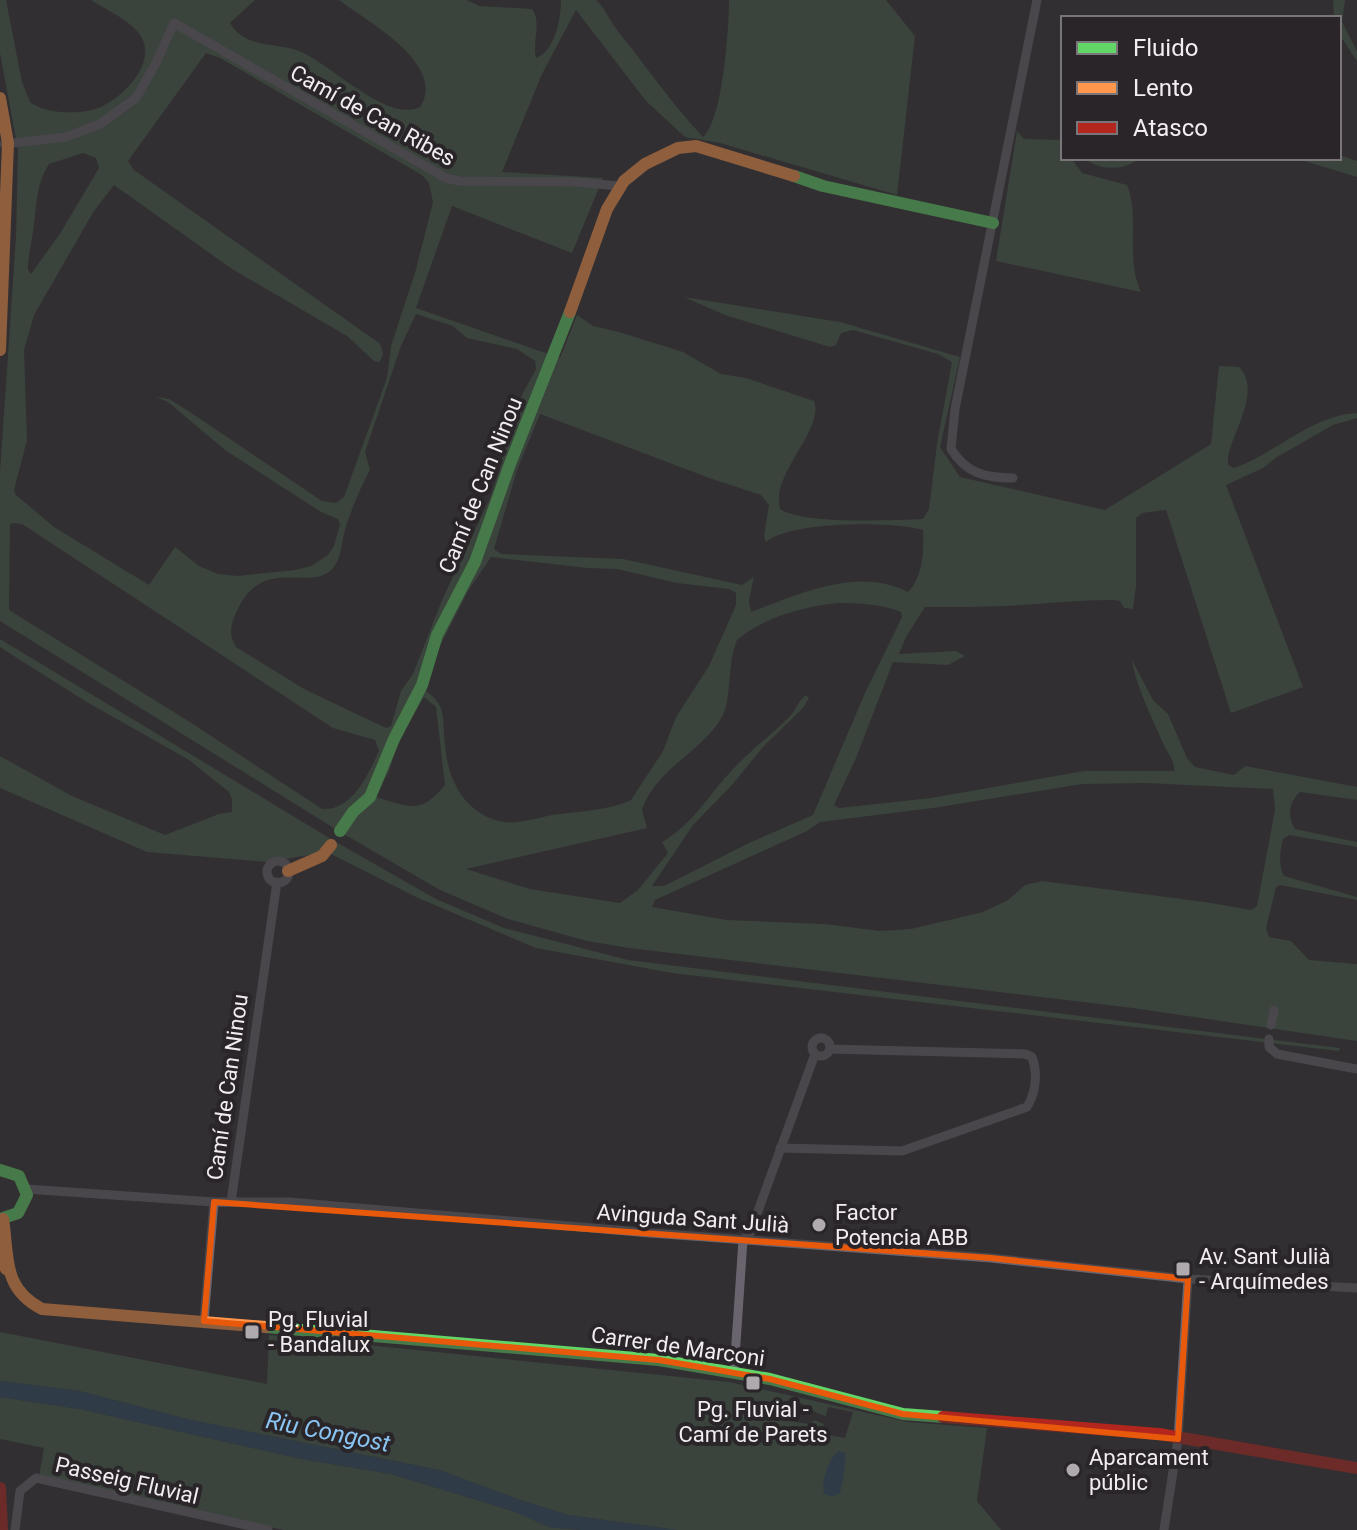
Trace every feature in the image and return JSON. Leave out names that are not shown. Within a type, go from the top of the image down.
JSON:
[{"type":"main road","points":[[0,98],[4,144],[0,350]]},
{"type":"main road","points":[[618,186],[643,163],[682,147],[701,146],[810,182],[993,223]]},
{"type":"main road","name":"Camí de Can Ninou","points":[[340,831],[353,812],[370,797],[394,739],[422,685],[437,635],[475,562],[510,464],[553,360],[587,259],[618,186]]},
{"type":"main road","points":[[288,871],[322,856],[331,845]]},
{"type":"main road","points":[[0,1170],[19,1176],[26,1189],[26,1201],[20,1212],[2,1219],[6,1269]]},
{"type":"main road","name":"Carrer de Marconi","points":[[0,1254],[19,1294],[42,1309],[617,1356],[734,1372],[903,1414],[1159,1434],[1357,1468]]},
{"type":"main road","points":[[0,1488],[2,1530]]},
{"type":"street","points":[[1013,478],[991,478],[961,465],[951,449],[955,409],[1037,0]]},
{"type":"street","name":"Camí de Can Ribes","points":[[4,144],[66,137],[100,124],[136,98],[174,23],[446,178],[618,186]]},
{"type":"street","points":[[280,861],[288,871],[285,879],[277,882],[269,877],[267,871],[270,864],[280,861]]},
{"type":"street","name":"Camí de Can Ninou","points":[[231,1202],[277,882]]},
{"type":"street","points":[[1271,1025],[1274,1010]]},
{"type":"street","points":[[734,1372],[743,1240],[751,1231],[815,1054],[812,1046],[818,1038],[827,1041],[830,1049]]},
{"type":"street","points":[[1269,1039],[1269,1047],[1277,1054],[1357,1069]]},
{"type":"street","points":[[815,1054],[825,1055],[830,1049]]},
{"type":"street","points":[[780,1148],[902,1151],[1027,1107],[1034,1090],[1035,1065],[1032,1057],[1025,1054],[830,1049]]},
{"type":"street","name":"Avinguda Sant Julià","points":[[26,1189],[214,1202],[289,1202],[991,1258],[1188,1279],[1357,1287]]},
{"type":"street","points":[[204,1321],[214,1202]]},
{"type":"street","points":[[1164,1530],[1178,1439],[1188,1279]]},
{"type":"street","name":"Passeig Fluvial","points":[[15,1530],[20,1491],[36,1478],[268,1530]]},
{"type":"highlighted area","points":[[214,1202],[991,1258],[1188,1279],[1178,1439],[903,1414],[770,1379],[659,1360],[204,1321]]},
{"type":"green space","points":[[0,0],[6,0],[22,82],[30,102],[55,111],[86,111],[103,106],[122,93],[138,75],[145,53],[144,42],[133,27],[91,0],[255,0],[230,23],[243,37],[296,50],[374,99],[406,110],[420,107],[426,91],[423,75],[414,60],[384,32],[339,0],[466,0],[480,6],[532,9],[537,26],[536,58],[552,42],[561,0],[596,0],[659,85],[703,137],[716,112],[720,93],[729,0],[886,0],[915,36],[897,195],[720,143],[685,137],[646,101],[576,10],[542,74],[502,172],[603,178],[572,253],[452,206],[416,308],[560,358],[577,315],[593,326],[683,352],[721,374],[746,378],[814,401],[812,425],[789,467],[779,496],[780,509],[808,517],[923,519],[929,509],[952,362],[938,354],[853,330],[841,333],[836,345],[830,347],[725,315],[684,297],[840,322],[960,357],[940,447],[960,477],[1105,510],[1211,444],[1219,366],[1239,367],[1248,387],[1244,411],[1228,457],[1228,465],[1234,468],[1325,420],[1357,413],[1357,418],[1333,425],[1263,468],[1226,485],[1303,687],[1231,713],[1166,510],[1142,513],[1136,518],[1133,609],[1124,608],[1120,601],[1113,600],[925,607],[899,654],[956,651],[965,656],[948,665],[893,662],[856,758],[834,805],[839,808],[931,798],[1084,771],[1174,771],[1141,691],[1132,660],[1153,700],[1168,714],[1187,758],[1195,767],[1234,775],[1245,766],[1357,787],[1357,800],[1300,792],[1293,800],[1290,814],[1295,829],[1357,842],[1357,847],[1289,835],[1283,839],[1280,858],[1284,876],[1357,897],[1357,900],[1280,885],[1276,887],[1266,928],[1269,937],[1291,941],[1309,960],[1357,964],[1357,1041],[1133,1008],[629,948],[587,941],[508,919],[440,890],[342,833],[0,621],[0,472],[16,237],[18,150],[0,53]],"holes":[[[206,53],[220,58],[422,175],[429,183],[433,202],[415,273],[391,346],[387,378],[344,497],[336,503],[322,501],[187,410],[169,399],[156,397],[168,402],[225,450],[321,512],[338,519],[340,525],[334,546],[328,555],[311,566],[238,576],[218,574],[199,566],[175,547],[149,585],[54,527],[16,495],[14,490],[27,440],[24,350],[34,315],[94,211],[114,185],[232,269],[347,336],[374,361],[379,362],[382,357],[379,343],[134,170],[128,161]],[[83,153],[96,158],[99,168],[61,232],[31,274],[28,270],[29,256],[41,180],[49,164]],[[416,314],[453,326],[467,338],[517,349],[535,361],[536,369],[510,417],[500,469],[490,498],[442,600],[413,674],[401,691],[391,726],[386,728],[304,689],[236,647],[231,635],[236,613],[247,595],[259,584],[273,579],[325,575],[334,567],[351,511],[370,470],[365,452],[401,346]],[[540,414],[761,495],[769,505],[764,536],[766,542],[797,530],[842,525],[889,525],[923,530],[920,571],[908,592],[889,585],[849,582],[809,591],[751,612],[749,601],[754,577],[742,585],[623,559],[501,554],[494,549],[517,470]],[[12,523],[22,524],[333,728],[375,740],[379,751],[351,798],[333,808],[322,809],[190,722],[9,610]],[[491,557],[617,569],[677,583],[729,589],[736,593],[736,605],[709,666],[676,717],[663,751],[631,800],[602,809],[504,822],[490,818],[469,804],[450,771],[441,708],[426,691],[438,650],[468,591]],[[837,603],[862,604],[893,609],[901,612],[902,617],[865,693],[813,815],[664,886],[652,886],[693,825],[763,747],[803,708],[809,698],[806,695],[791,715],[726,776],[693,816],[662,842],[668,853],[638,890],[620,903],[530,889],[466,869],[647,828],[642,810],[649,795],[658,782],[704,740],[723,715],[737,640],[759,625],[798,610]],[[424,697],[436,707],[445,785],[421,805],[398,804],[376,797],[399,741]],[[1146,783],[1273,789],[1275,810],[1257,906],[1251,910],[1042,881],[1025,885],[1008,900],[983,912],[911,929],[880,931],[825,924],[727,920],[652,907],[655,900],[807,831],[820,822],[1082,784]]]},
{"type":"green space","points":[[1333,0],[1345,0],[1342,22],[1357,51],[1357,61],[1341,37],[1341,16],[1334,16]]},
{"type":"green space","points":[[1017,131],[1024,139],[1061,140],[1061,160],[1072,160],[1082,173],[1127,185],[1131,197],[1134,265],[1141,292],[996,261]]},
{"type":"green space","points":[[1341,156],[1357,161],[1357,177],[1302,160],[1341,160]]},
{"type":"green space","points":[[1087,160],[1137,160],[1112,168]]},
{"type":"green space","points":[[0,639],[336,842],[436,899],[504,928],[628,960],[1340,1048],[1339,1051],[672,973],[536,948],[418,898],[327,852],[268,862],[147,852],[0,788],[0,756],[72,796],[165,835],[232,812],[229,792],[189,760],[85,701],[0,647]]},
{"type":"green space","points":[[0,1332],[267,1384],[269,1335],[729,1382],[908,1422],[987,1428],[977,1501],[1001,1530],[677,1530],[568,1515],[439,1470],[191,1420],[79,1391],[0,1381]],"holes":[[[788,1399],[826,1416],[828,1407],[853,1412],[845,1438],[823,1434],[824,1424],[815,1420],[809,1424],[783,1420]]]},
{"type":"green space","points":[[0,1397],[80,1409],[302,1459],[391,1474],[513,1511],[549,1527],[581,1530],[284,1530],[39,1477],[44,1448],[0,1439]]},
{"type":"water","points":[[0,1381],[79,1391],[191,1420],[439,1470],[568,1515],[677,1530],[549,1527],[513,1511],[391,1474],[302,1459],[80,1409],[0,1397]]},
{"type":"water","points":[[838,1451],[845,1453],[845,1467],[840,1493],[832,1497],[824,1494],[824,1477]]},
{"type":"traffic: fast","points":[[794,176],[823,186],[993,223]]},
{"type":"traffic: fast","points":[[340,831],[353,812],[370,797],[394,739],[422,685],[437,635],[475,562],[570,312]]},
{"type":"traffic: fast","points":[[0,1170],[19,1176],[27,1195],[18,1213],[0,1219]]},
{"type":"traffic: fast","points":[[266,1327],[659,1360],[770,1379],[903,1414],[943,1417]]},
{"type":"traffic: slow","points":[[0,98],[8,143],[0,350]]},
{"type":"traffic: slow","points":[[570,312],[607,209],[624,181],[645,164],[678,148],[696,146],[794,176]]},
{"type":"traffic: slow","points":[[288,871],[322,856],[331,845]]},
{"type":"traffic: slow","points":[[3,1219],[7,1259],[14,1282],[29,1301],[42,1309],[266,1327]]},
{"type":"traffic: slow","points":[[0,1254],[6,1269]]},
{"type":"traffic: jam","points":[[943,1417],[1159,1434],[1357,1468]]},
{"type":"traffic: jam","points":[[0,1488],[2,1530]]},
{"type":"place","name":"Factor Potencia ABB","points":[[819,1225]]},
{"type":"place","name":"Av. Sant Julià - Arquímedes","points":[[1183,1269]]},
{"type":"place","name":"Pg. Fluvial - Bandalux","points":[[252,1332]]},
{"type":"place","name":"Pg. Fluvial - Camí de Parets","points":[[753,1383]]},
{"type":"place","name":"Aparcament públic","points":[[1073,1470]]},
{"type":"water label","name":"Riu Congost","points":[[328,1432]]}]
